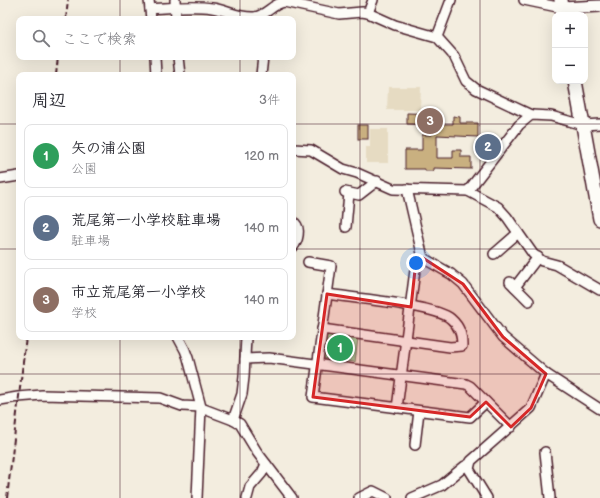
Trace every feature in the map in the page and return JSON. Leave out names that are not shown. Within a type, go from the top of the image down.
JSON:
[{"type":"highway","points":[[576,84],[600,219]]},
{"type":"main road","points":[[562,8],[600,6]]},
{"type":"street","points":[[368,13],[372,0]]},
{"type":"street","points":[[437,37],[451,0]]},
{"type":"street","points":[[524,0],[562,8]]},
{"type":"street","points":[[263,16],[270,4],[284,2],[339,14],[362,12],[368,13],[395,25],[437,37],[454,56],[466,81],[476,89],[531,115],[551,116],[583,125],[600,124]]},
{"type":"street","points":[[175,4],[176,16]]},
{"type":"street","points":[[151,16],[149,5],[175,4],[213,8],[241,16]]},
{"type":"street","points":[[155,60],[156,72]]},
{"type":"street","points":[[178,60],[180,72]]},
{"type":"street","points":[[261,72],[263,60]]},
{"type":"street","points":[[468,192],[519,125],[531,115]]},
{"type":"street","points":[[296,149],[311,150],[344,169],[377,181],[393,189],[468,192],[498,207],[507,217],[533,254],[542,261],[557,265],[600,290]]},
{"type":"street","points":[[0,179],[16,176]]},
{"type":"street","points":[[346,227],[347,193],[359,195],[377,181]]},
{"type":"street","points":[[398,408],[415,270],[423,258],[407,189]]},
{"type":"street","points":[[296,224],[299,230],[296,244]]},
{"type":"street","points":[[494,254],[518,233]]},
{"type":"street","points":[[529,301],[513,284],[538,257]]},
{"type":"street","points":[[423,258],[451,274],[463,284],[503,337],[546,374],[600,409]]},
{"type":"street","points":[[308,262],[331,266],[313,396],[470,417],[486,402]]},
{"type":"street","points":[[322,329],[450,347],[462,346],[462,333],[446,315],[411,306],[327,294]]},
{"type":"street","points":[[180,340],[188,358],[202,408],[197,498]]},
{"type":"street","points":[[233,420],[242,394],[246,340]]},
{"type":"street","points":[[245,359],[269,358],[466,384],[470,386],[510,427]]},
{"type":"street","points":[[412,498],[442,485],[464,466],[469,464],[531,408],[546,374]]},
{"type":"street","points":[[0,400],[42,395],[160,398],[182,406],[202,408],[240,424],[257,452],[292,498]]},
{"type":"street","points":[[416,445],[419,411]]},
{"type":"street","points":[[546,452],[550,498]]},
{"type":"street","points":[[246,498],[250,487],[262,473],[266,464]]},
{"type":"street","points":[[469,464],[468,470],[487,498]]},
{"type":"street","points":[[359,498],[373,491],[387,498]]},
{"type":"highlighted area","points":[[423,258],[463,284],[503,337],[546,374],[531,408],[511,427],[486,402],[470,417],[313,397],[327,294],[411,307],[415,270]]},
{"type":"shaded area","points":[[388,87],[421,87],[420,110],[387,110]]},
{"type":"shaded area","points":[[370,129],[388,129],[388,163],[366,163],[366,147],[370,147]]},
{"type":"green space","points":[[325,334],[358,338],[355,362],[322,358]]},
{"type":"building","points":[[407,113],[439,114],[439,124],[453,124],[453,116],[460,117],[460,123],[478,123],[478,137],[437,135],[437,158],[453,158],[453,150],[461,150],[461,157],[471,157],[471,169],[434,168],[434,171],[425,171],[425,169],[405,169],[405,150],[422,150],[422,135],[432,135],[433,125],[407,124]]},
{"type":"building","points":[[358,125],[368,125],[368,139],[358,139]]},
{"type":"railway","points":[[66,16],[68,0]]},
{"type":"railway","points":[[56,72],[58,60]]},
{"type":"railway","points":[[7,498],[26,340]]},
{"type":"place","name":"市立荒尾第一小学校","points":[[430,121]]},
{"type":"place","name":"荒尾第一小学校駐車場","points":[[488,147]]},
{"type":"place","name":"矢の浦公園","points":[[340,348]]}]
